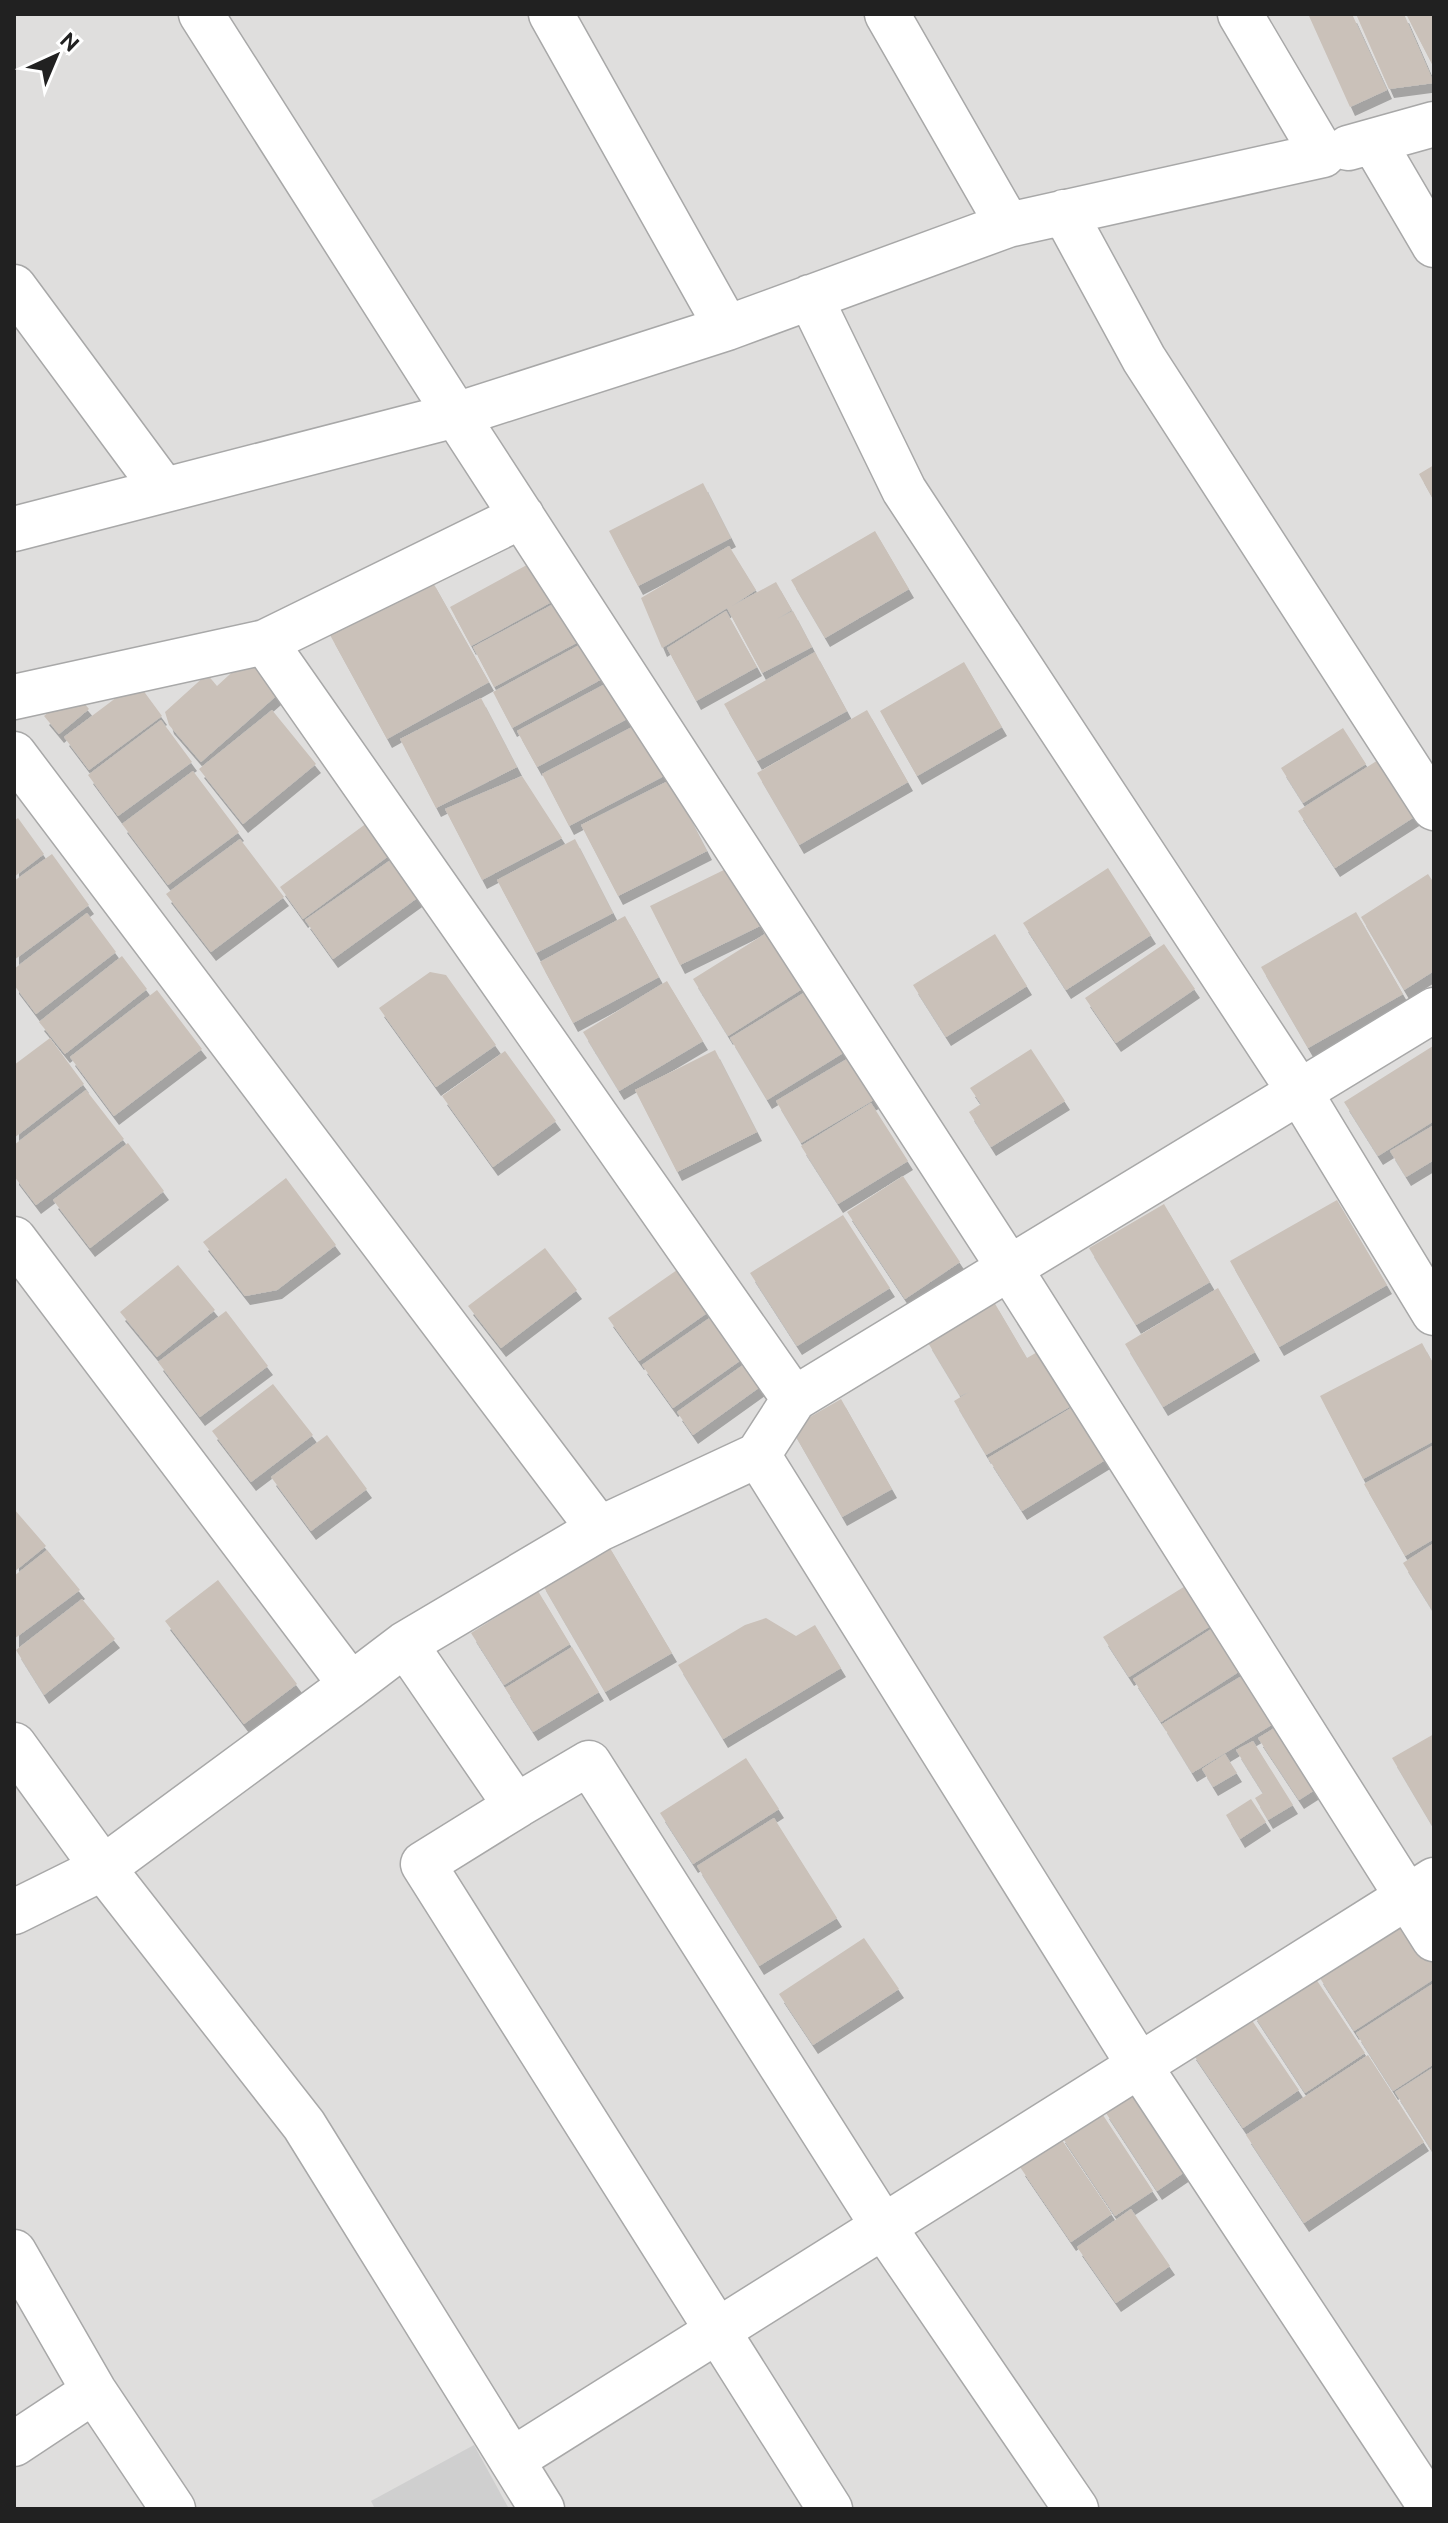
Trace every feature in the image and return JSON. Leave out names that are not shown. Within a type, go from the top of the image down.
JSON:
[{"type":"street","points":[[201,14],[456,415],[1010,1269],[1420,1888],[1434,1939]]},
{"type":"street","points":[[551,14],[727,328]]},
{"type":"street","points":[[887,14],[1008,225]]},
{"type":"street","points":[[1240,14],[1323,155]]},
{"type":"street","points":[[14,529],[456,415],[727,328],[1008,225],[1323,155],[1434,124]]},
{"type":"street","points":[[1373,141],[1434,245]]},
{"type":"street","points":[[1064,212],[1144,359],[1434,808]]},
{"type":"street","points":[[14,287],[164,490]]},
{"type":"street","points":[[810,297],[904,490],[1299,1091],[1434,1313]]},
{"type":"street","points":[[14,697],[265,642],[522,516]]},
{"type":"street","points":[[265,642],[794,1399]]},
{"type":"street","points":[[14,754],[599,1529]]},
{"type":"street","points":[[14,1912],[103,1868],[405,1644],[599,1529],[758,1455],[794,1399],[1434,1010]]},
{"type":"street","points":[[14,1239],[351,1685]]},
{"type":"street","points":[[758,1455],[1139,2065],[1432,2509]]},
{"type":"street","points":[[405,1644],[518,1805]]},
{"type":"street","points":[[14,1745],[103,1868],[304,2125],[542,2509]]},
{"type":"street","points":[[830,2509],[423,1864],[589,1763],[883,2226],[1076,2509]]},
{"type":"street","points":[[512,2460],[1420,1888]]},
{"type":"street","points":[[14,2252],[94,2391],[173,2509]]},
{"type":"street","points":[[14,2444],[94,2391]]},
{"type":"shaded area","points":[[14,14],[1434,14],[1434,2509],[14,2509]]},
{"type":"shaded area","points":[[474,2445],[509,2509],[375,2509],[371,2501]]},
{"type":"building","points":[[1352,14],[1387,90],[1350,107],[1309,16]]},
{"type":"building","points":[[1356,14],[1404,14],[1434,83],[1389,89]]},
{"type":"building","points":[[1406,14],[1434,14],[1434,68]]},
{"type":"building","points":[[1434,465],[1434,501],[1419,474]]},
{"type":"building","points":[[703,483],[731,538],[638,586],[609,531]]},
{"type":"building","points":[[875,531],[909,589],[825,638],[791,580]]},
{"type":"building","points":[[729,546],[756,590],[732,606],[776,582],[792,610],[777,619],[793,611],[812,647],[762,673],[727,608],[662,648],[641,598]]},
{"type":"building","points":[[536,560],[557,599],[471,646],[450,607]]},
{"type":"building","points":[[431,579],[489,682],[387,739],[330,635]]},
{"type":"building","points":[[559,601],[580,641],[494,687],[473,647]]},
{"type":"building","points":[[726,611],[757,667],[696,701],[667,648]]},
{"type":"building","points":[[583,643],[602,679],[512,728],[493,692]]},
{"type":"building","points":[[815,652],[847,711],[757,761],[724,704]]},
{"type":"building","points":[[252,654],[284,689],[201,762],[169,725],[165,712],[207,674],[217,686]]},
{"type":"building","points":[[964,662],[1002,727],[917,776],[880,711]]},
{"type":"building","points":[[137,682],[162,716],[89,770],[64,737]]},
{"type":"building","points":[[607,683],[627,719],[537,767],[517,731]]},
{"type":"building","points":[[74,691],[89,709],[59,734],[44,716]]},
{"type":"building","points":[[481,698],[517,767],[436,808],[400,739]]},
{"type":"building","points":[[272,710],[316,764],[243,824],[199,769]]},
{"type":"building","points":[[867,710],[908,782],[799,845],[757,773]]},
{"type":"building","points":[[161,720],[192,762],[118,816],[88,775]]},
{"type":"building","points":[[636,725],[664,776],[569,826],[542,774]]},
{"type":"building","points":[[1343,728],[1366,764],[1303,803],[1281,768]]},
{"type":"building","points":[[1386,755],[1422,812],[1335,868],[1298,811]]},
{"type":"building","points":[[193,771],[239,832],[168,885],[122,824]]},
{"type":"building","points":[[522,776],[562,838],[482,880],[445,809]]},
{"type":"building","points":[[670,780],[707,851],[618,896],[581,825]]},
{"type":"building","points":[[18,818],[44,854],[14,877],[14,821]]},
{"type":"building","points":[[371,820],[394,852],[303,919],[280,887]]},
{"type":"building","points":[[240,839],[284,897],[211,952],[166,894]]},
{"type":"building","points":[[575,839],[613,913],[536,953],[497,880]]},
{"type":"building","points":[[52,854],[89,905],[14,960],[14,881]]},
{"type":"building","points":[[392,859],[420,896],[333,959],[305,920]]},
{"type":"building","points":[[730,867],[760,926],[680,965],[650,906]]},
{"type":"building","points":[[1108,868],[1151,935],[1066,990],[1023,923]]},
{"type":"building","points":[[1428,874],[1434,883],[1434,971],[1404,990],[1361,917]]},
{"type":"building","points":[[1356,912],[1403,994],[1308,1048],[1261,967]]},
{"type":"building","points":[[87,913],[116,952],[36,1014],[14,985],[14,969]]},
{"type":"building","points":[[625,916],[659,977],[573,1023],[540,962]]},
{"type":"building","points":[[771,930],[807,986],[728,1036],[693,979]]},
{"type":"building","points":[[995,934],[1027,986],[946,1037],[913,985]]},
{"type":"building","points":[[1164,944],[1195,989],[1116,1043],[1085,998]]},
{"type":"building","points":[[122,956],[147,989],[65,1054],[39,1022]]},
{"type":"building","points":[[430,972],[446,975],[496,1045],[436,1087],[379,1008]]},
{"type":"building","points":[[667,981],[703,1041],[619,1091],[583,1032]]},
{"type":"building","points":[[810,989],[848,1050],[767,1100],[730,1038]]},
{"type":"building","points":[[157,990],[202,1049],[114,1116],[70,1057]]},
{"type":"building","points":[[50,1038],[84,1084],[14,1138],[14,1065]]},
{"type":"building","points":[[1433,1046],[1434,1121],[1378,1156],[1344,1102]]},
{"type":"building","points":[[1031,1049],[1065,1101],[991,1147],[969,1112],[981,1104],[970,1088]]},
{"type":"building","points":[[715,1050],[757,1132],[677,1172],[635,1090]]},
{"type":"building","points":[[505,1051],[556,1121],[493,1167],[442,1096]]},
{"type":"building","points":[[852,1056],[877,1098],[801,1143],[776,1101]]},
{"type":"building","points":[[86,1090],[124,1139],[36,1205],[14,1176],[14,1145]]},
{"type":"building","points":[[871,1103],[908,1161],[838,1204],[801,1146]]},
{"type":"building","points":[[1434,1125],[1434,1160],[1406,1177],[1390,1151]]},
{"type":"building","points":[[128,1143],[164,1191],[90,1248],[53,1200]]},
{"type":"building","points":[[903,1176],[960,1262],[905,1299],[847,1212]]},
{"type":"building","points":[[286,1178],[336,1245],[277,1290],[245,1296],[203,1242]]},
{"type":"building","points":[[1337,1200],[1387,1285],[1279,1347],[1230,1261]]},
{"type":"building","points":[[1164,1204],[1210,1282],[1136,1325],[1089,1248]]},
{"type":"building","points":[[843,1215],[890,1288],[797,1346],[750,1273]]},
{"type":"building","points":[[545,1248],[577,1290],[501,1348],[468,1306]]},
{"type":"building","points":[[178,1265],[215,1310],[157,1357],[120,1312]]},
{"type":"building","points":[[677,1270],[707,1313],[639,1361],[608,1318]]},
{"type":"building","points":[[1218,1288],[1255,1352],[1163,1407],[1125,1344]]},
{"type":"building","points":[[994,1302],[1027,1358],[1046,1347],[1078,1402],[986,1455],[954,1401],[969,1392],[960,1396],[927,1341]]},
{"type":"building","points":[[226,1311],[268,1366],[200,1417],[158,1362]]},
{"type":"building","points":[[711,1317],[741,1360],[673,1408],[642,1365]]},
{"type":"building","points":[[1422,1343],[1434,1365],[1434,1441],[1363,1479],[1320,1396]]},
{"type":"building","points":[[743,1365],[760,1387],[693,1435],[677,1412]]},
{"type":"building","points":[[273,1384],[313,1435],[251,1482],[212,1431]]},
{"type":"building","points":[[841,1399],[892,1489],[842,1517],[791,1428]]},
{"type":"building","points":[[1081,1402],[1115,1454],[1022,1511],[988,1458]]},
{"type":"building","points":[[327,1435],[367,1489],[311,1531],[271,1477]]},
{"type":"building","points":[[1434,1445],[1434,1539],[1405,1556],[1364,1484]]},
{"type":"building","points":[[14,1509],[46,1546],[14,1572]]},
{"type":"building","points":[[607,1543],[672,1653],[605,1692],[541,1582]]},
{"type":"building","points":[[1434,1543],[1434,1613],[1403,1563]]},
{"type":"building","points":[[47,1550],[80,1590],[14,1639],[14,1576]]},
{"type":"building","points":[[218,1580],[297,1684],[244,1724],[165,1621]]},
{"type":"building","points":[[1195,1580],[1220,1620],[1129,1677],[1103,1637]]},
{"type":"building","points":[[538,1591],[570,1644],[504,1685],[471,1633]]},
{"type":"building","points":[[82,1599],[115,1639],[44,1695],[16,1650]]},
{"type":"building","points":[[766,1618],[796,1636],[815,1625],[841,1668],[723,1739],[678,1665],[745,1625]]},
{"type":"building","points":[[1227,1619],[1254,1662],[1161,1722],[1133,1679]]},
{"type":"building","points":[[572,1647],[599,1692],[533,1732],[505,1688]]},
{"type":"building","points":[[1250,1671],[1280,1720],[1192,1773],[1162,1724]]},
{"type":"building","points":[[1284,1722],[1324,1784],[1299,1800],[1258,1738]]},
{"type":"building","points":[[1434,1734],[1434,1829],[1392,1758]]},
{"type":"building","points":[[1253,1741],[1293,1805],[1268,1820],[1255,1798],[1263,1793],[1236,1750]]},
{"type":"building","points":[[1225,1754],[1237,1773],[1213,1787],[1202,1769]]},
{"type":"building","points":[[746,1758],[779,1809],[693,1864],[660,1813]]},
{"type":"building","points":[[1251,1799],[1266,1822],[1240,1839],[1226,1815]]},
{"type":"building","points":[[774,1818],[837,1918],[759,1966],[697,1866]]},
{"type":"building","points":[[1406,1918],[1434,1961],[1434,1979],[1354,2031],[1318,1975]]},
{"type":"building","points":[[864,1938],[899,1989],[813,2045],[779,1994]]},
{"type":"building","points":[[1312,1973],[1365,2053],[1305,2093],[1252,2012]]},
{"type":"building","points":[[1434,1983],[1434,2064],[1393,2091],[1356,2033]]},
{"type":"building","points":[[1247,2013],[1299,2090],[1243,2128],[1191,2051]]},
{"type":"building","points":[[1368,2055],[1424,2142],[1304,2223],[1246,2135]]},
{"type":"building","points":[[1434,2067],[1434,2154],[1395,2092]]},
{"type":"building","points":[[1144,2083],[1198,2163],[1157,2191],[1104,2110]]},
{"type":"building","points":[[1099,2109],[1153,2191],[1115,2216],[1060,2134]]},
{"type":"building","points":[[1062,2140],[1112,2214],[1071,2242],[1020,2167]]},
{"type":"building","points":[[1131,2209],[1170,2266],[1116,2303],[1077,2247]]}]
